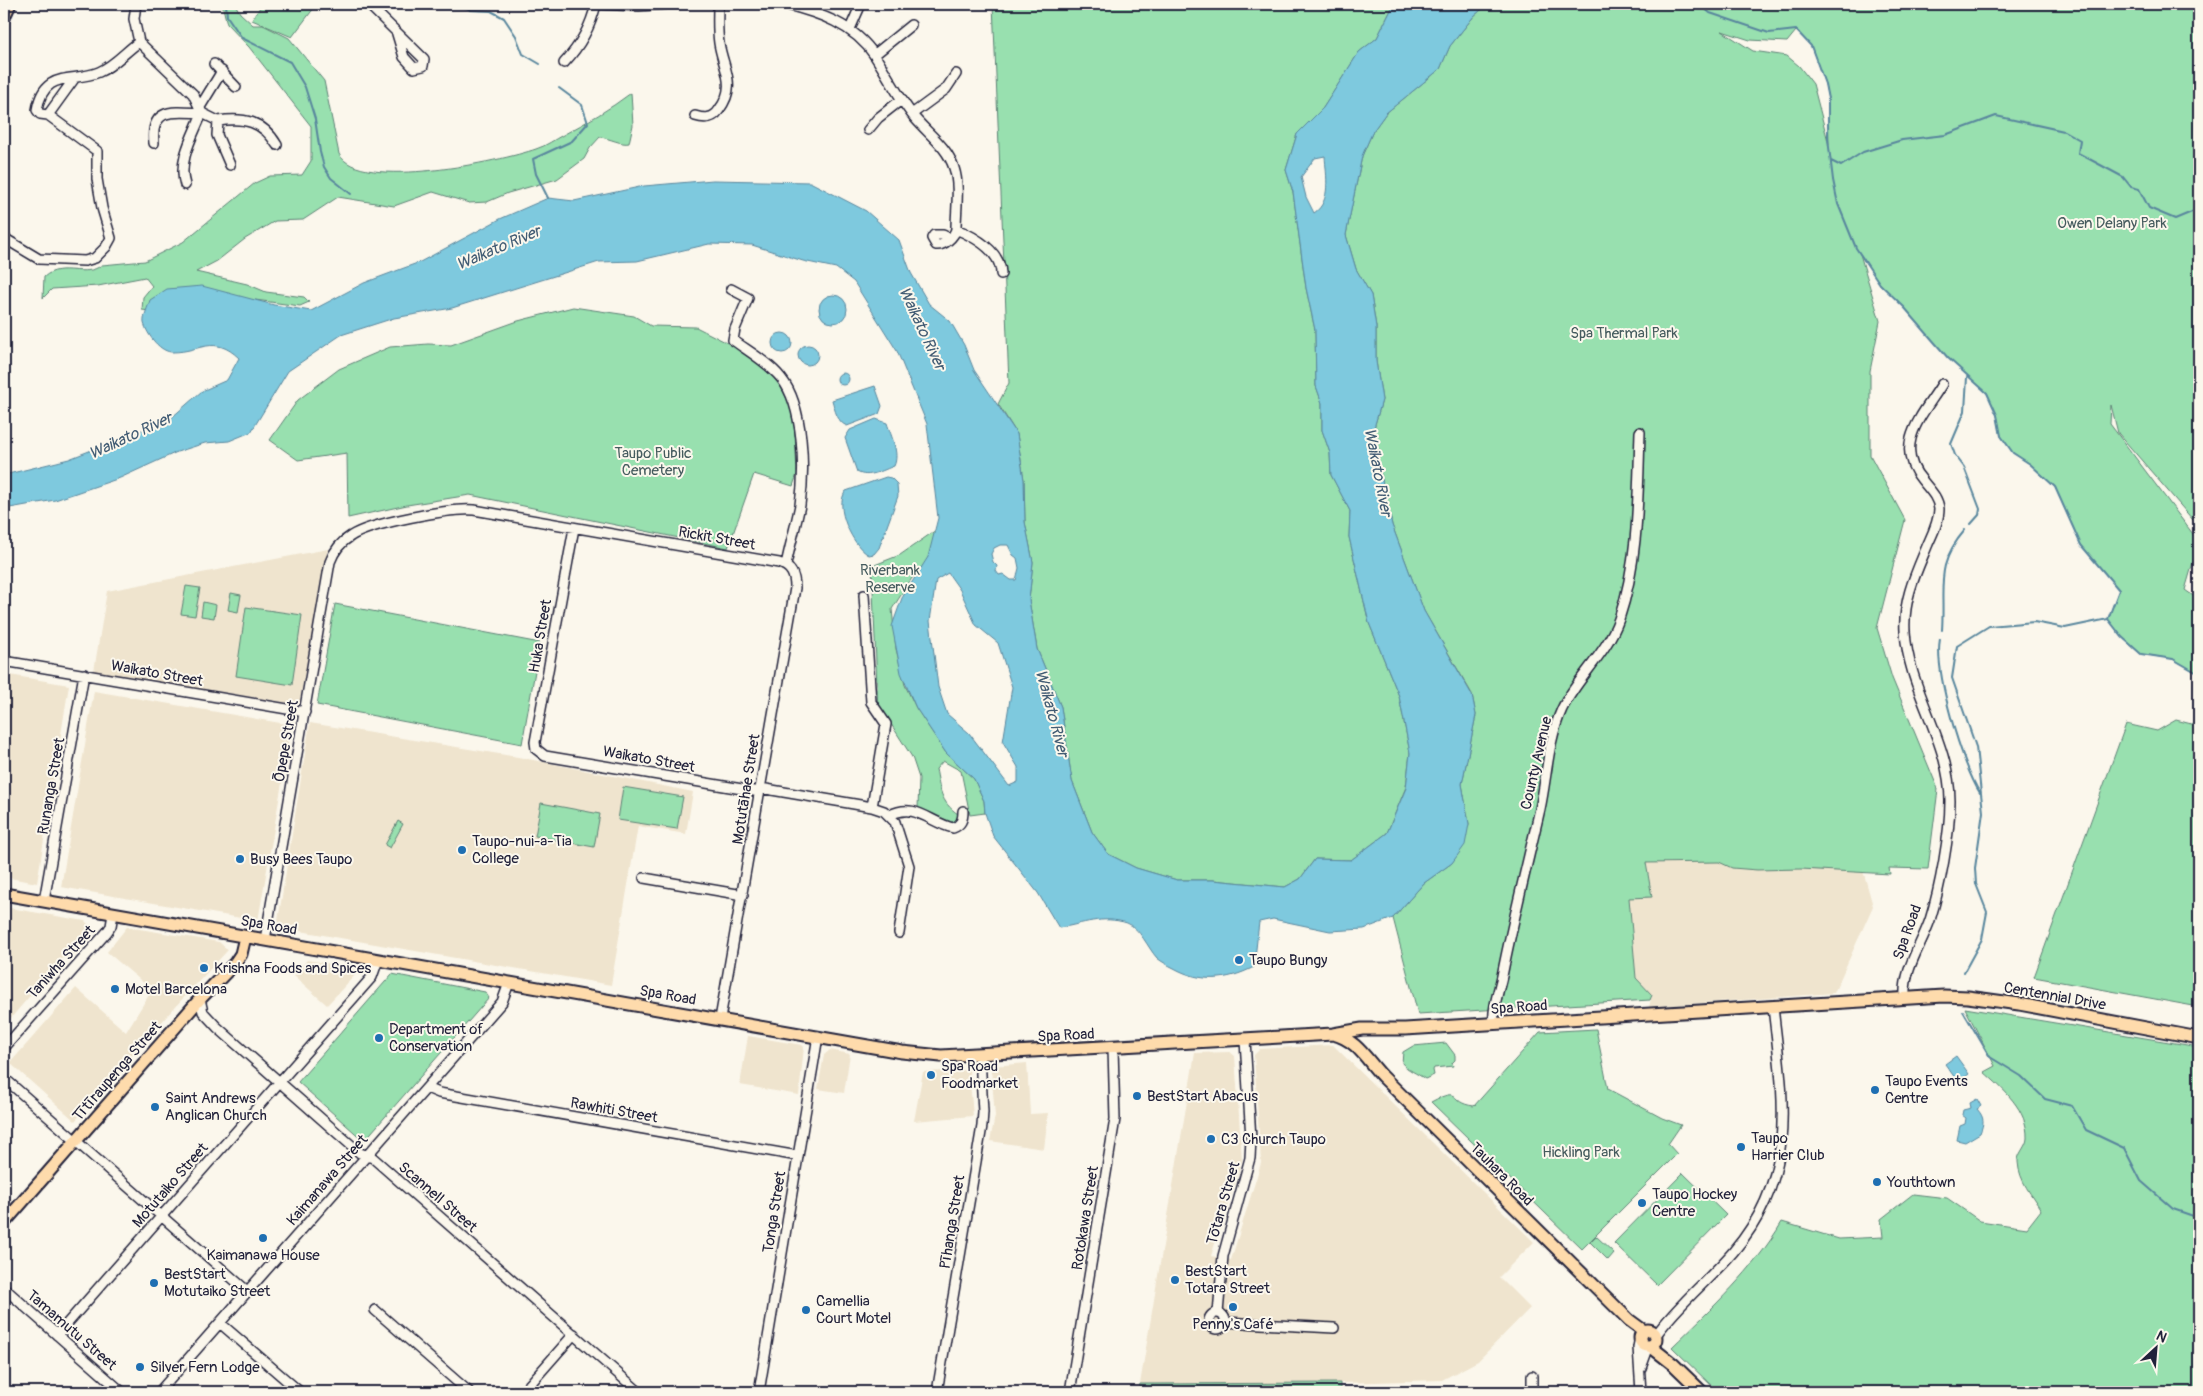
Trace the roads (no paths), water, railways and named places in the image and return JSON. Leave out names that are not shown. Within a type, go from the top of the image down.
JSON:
[{"type":"main road","points":[[4,17],[10,4]]},
{"type":"main road","name":"Spa Road","points":[[4,894],[922,1055],[980,1056],[1333,1034],[1351,1030],[1494,1024],[1905,998]]},
{"type":"main road","name":"Tītīraupenga Street","points":[[4,1223],[200,999],[237,960],[245,937]]},
{"type":"main road","name":"Centennial Drive","points":[[1905,998],[1944,996],[1992,1000],[2199,1038]]},
{"type":"main road","points":[[1358,1047],[1370,1035],[1382,1030]]},
{"type":"main road","name":"Spa Road","points":[[1333,1034],[1350,1040],[1358,1047]]},
{"type":"main road","name":"Tauhara Road","points":[[1358,1047],[1382,1076],[1702,1392]]},
{"type":"street","points":[[136,4],[134,19],[139,42],[194,94],[201,110],[218,121],[252,122],[269,132],[277,145]]},
{"type":"street","points":[[368,4],[396,34]]},
{"type":"street","points":[[564,63],[576,51],[586,32],[596,4],[640,6],[668,4]]},
{"type":"street","points":[[695,116],[707,119],[716,114],[729,92],[728,72],[719,42],[718,4]]},
{"type":"street","points":[[787,4],[818,14],[850,29],[865,42],[901,100],[951,159],[957,182],[956,229],[955,234],[950,238]]},
{"type":"street","points":[[850,29],[861,4]]},
{"type":"street","points":[[874,55],[911,25]]},
{"type":"street","points":[[4,238],[39,259],[91,260],[110,242],[97,179],[97,151],[48,116],[40,114],[37,110],[40,100],[49,85],[60,78],[74,79],[100,72],[112,65],[125,51],[139,42]]},
{"type":"street","points":[[214,64],[236,86]]},
{"type":"street","points":[[185,185],[183,179],[190,138],[195,132],[201,110],[222,71]]},
{"type":"street","points":[[912,114],[946,89],[956,74]]},
{"type":"street","points":[[48,116],[74,79]]},
{"type":"street","points":[[868,130],[878,118],[901,100]]},
{"type":"street","points":[[154,143],[152,128],[156,119],[163,114],[201,110]]},
{"type":"street","points":[[218,121],[217,135],[230,165]]},
{"type":"street","points":[[956,229],[978,239],[998,259],[1002,274]]},
{"type":"street","points":[[732,288],[748,298],[732,340],[781,378],[792,399],[797,414],[802,488],[796,526],[786,565]]},
{"type":"street","name":"Spa Road","points":[[1905,998],[1907,976],[1930,919],[1947,842],[1950,801],[1948,775],[1910,660],[1904,622],[1910,587],[1937,522],[1939,511],[1937,499],[1912,467],[1909,442],[1913,431],[1942,384]]},
{"type":"street","name":"County Avenue","points":[[1494,1024],[1512,927],[1540,808],[1552,743],[1559,719],[1573,689],[1602,649],[1618,622],[1624,602],[1637,505],[1640,432]]},
{"type":"street","name":"Rickit Street","points":[[337,548],[350,536],[368,528],[461,509],[786,565]]},
{"type":"street","name":"Huka Street","points":[[536,749],[537,733],[574,528]]},
{"type":"street","name":"Ōpepe Street","points":[[265,940],[330,562],[337,548]]},
{"type":"street","name":"Motutāhae Street","points":[[720,1020],[795,588],[793,574],[786,565]]},
{"type":"street","points":[[864,595],[871,702],[886,724],[872,807]]},
{"type":"street","name":"Waikato Street","points":[[4,661],[305,712]]},
{"type":"street","name":"Runanga Street","points":[[44,901],[84,674]]},
{"type":"street","name":"Waikato Street","points":[[536,749],[545,756],[872,807],[890,815]]},
{"type":"street","points":[[899,933],[909,866],[898,827],[890,815],[905,809],[953,828],[958,826],[963,819],[963,811]]},
{"type":"street","points":[[644,878],[743,895]]},
{"type":"street","name":"Taniwha Street","points":[[4,1048],[107,932],[111,926],[113,914]]},
{"type":"street","name":"Motutaiko Street","points":[[57,1335],[372,977],[378,960]]},
{"type":"street","name":"Kaimanawa Street","points":[[159,1392],[502,1002],[509,983]]},
{"type":"street","name":"Scannell Street","points":[[200,999],[203,1012],[216,1027],[360,1153],[373,1158],[639,1392]]},
{"type":"street","points":[[1641,1392],[1641,1368],[1648,1338],[1740,1243],[1764,1205],[1774,1180],[1781,1152],[1783,1127],[1773,1007]]},
{"type":"street","name":"Scannell Street","points":[[189,1012],[216,1027]]},
{"type":"street","name":"Tonga Street","points":[[759,1392],[818,1036]]},
{"type":"street","name":"Tōtara Street","points":[[1245,1040],[1251,1139],[1250,1158],[1223,1256],[1218,1313],[1209,1317],[1208,1322],[1216,1330],[1221,1329],[1225,1322],[1334,1328]]},
{"type":"street","name":"Rotokawa Street","points":[[1070,1392],[1116,1119],[1113,1048]]},
{"type":"street","name":"Pīhanga Street","points":[[937,1392],[982,1126],[980,1056]]},
{"type":"street","points":[[4,1078],[248,1292]]},
{"type":"street","name":"Rawhiti Street","points":[[427,1088],[439,1093],[798,1156]]},
{"type":"street","name":"Tamamutu Street","points":[[4,1288],[122,1392]]},
{"type":"street","points":[[374,1310],[469,1392]]},
{"type":"street","points":[[1218,1313],[1223,1316],[1225,1322]]},
{"type":"street","points":[[220,1323],[300,1392]]},
{"type":"street","points":[[522,1392],[574,1334]]},
{"type":"street","points":[[1532,1376],[1532,1392]]},
{"type":"water","name":"Waikato River","points":[[1394,4],[1488,4],[1474,16],[1450,46],[1440,69],[1386,113],[1373,131],[1362,156],[1346,235],[1356,269],[1371,295],[1376,327],[1376,361],[1382,400],[1372,435],[1392,525],[1424,611],[1472,695],[1476,715],[1462,784],[1469,824],[1465,845],[1452,863],[1424,883],[1393,918],[1364,929],[1330,931],[1273,919],[1259,922],[1254,967],[1244,972],[1214,978],[1204,978],[1184,973],[1157,958],[1136,929],[1127,923],[1101,920],[1059,928],[1038,893],[993,836],[985,813],[984,801],[974,779],[946,753],[916,708],[901,673],[892,626],[902,598],[928,557],[938,518],[927,424],[897,351],[854,282],[836,268],[803,261],[752,245],[709,244],[637,261],[599,262],[452,308],[394,318],[341,335],[288,371],[251,432],[229,441],[205,443],[177,452],[120,478],[55,500],[4,509],[4,475],[69,459],[170,419],[202,391],[227,380],[239,358],[230,351],[222,347],[207,346],[168,352],[151,338],[144,323],[144,318],[150,300],[167,289],[202,286],[274,305],[311,311],[364,283],[420,262],[500,219],[548,198],[574,201],[644,186],[713,180],[810,182],[866,211],[899,240],[911,273],[929,304],[950,321],[964,345],[974,370],[1017,434],[1024,480],[1025,522],[1033,562],[1029,600],[1037,649],[1061,707],[1072,781],[1092,832],[1108,854],[1136,868],[1177,880],[1213,880],[1285,887],[1300,879],[1315,859],[1351,860],[1387,833],[1406,788],[1410,753],[1399,696],[1369,623],[1349,537],[1350,511],[1331,475],[1330,453],[1322,430],[1322,403],[1316,386],[1315,330],[1306,288],[1293,192],[1286,170],[1297,134],[1323,108],[1359,52],[1377,38]],"holes":[[[1325,156],[1326,195],[1320,208],[1314,213],[1306,197],[1301,177],[1315,158]],[[1000,545],[1008,545],[1013,555],[1017,558],[1019,568],[1016,580],[1011,580],[1003,574],[999,575],[996,571],[997,566],[993,562],[991,554],[994,548]],[[948,573],[960,590],[976,625],[998,643],[1012,687],[1003,742],[1018,767],[1018,782],[1009,786],[969,733],[947,714],[938,687],[930,621],[936,580]]]},
{"type":"water","points":[[833,295],[843,299],[847,309],[843,319],[833,323],[823,319],[819,309],[823,299]]},
{"type":"water","points":[[782,333],[789,336],[792,343],[789,350],[782,353],[775,350],[772,343],[775,336]]},
{"type":"water","points":[[808,345],[815,348],[818,355],[815,362],[808,365],[801,362],[798,355],[801,348]]},
{"type":"water","points":[[843,373],[849,379],[843,385],[837,379]]},
{"type":"water","points":[[875,386],[882,406],[879,414],[847,426],[841,422],[832,400]]},
{"type":"water","points":[[876,419],[887,423],[894,444],[896,461],[894,466],[880,472],[866,475],[861,474],[857,472],[845,438],[850,430]]},
{"type":"water","points":[[886,477],[891,478],[897,484],[898,496],[879,548],[874,554],[869,555],[863,551],[851,535],[843,516],[843,498],[846,491]]},
{"type":"water","points":[[1956,1056],[1969,1074],[1958,1082],[1945,1064]]},
{"type":"water","points":[[1977,1099],[1981,1106],[1977,1109],[1983,1121],[1980,1133],[1965,1142],[1957,1140],[1960,1126],[1965,1124],[1966,1118],[1962,1115],[1963,1110],[1971,1108],[1970,1103]]},
{"type":"waterway","points":[[226,4],[227,16],[242,38],[290,62],[305,87],[315,119],[324,167],[331,178],[351,194]]},
{"type":"waterway","points":[[458,4],[471,10],[491,11],[504,18],[516,36],[523,54],[540,64]]},
{"type":"waterway","points":[[1699,4],[1710,13],[1769,33],[1796,30],[1811,46],[1825,84],[1828,99],[1828,139],[1838,204],[1856,248],[1880,284],[1904,307],[1948,358],[1987,393],[1997,415],[2001,436],[2013,453],[2030,464],[2055,487],[2081,545],[2119,590],[2108,619]]},
{"type":"waterway","points":[[548,198],[536,174],[533,159],[572,141],[588,123],[582,105],[559,88]]},
{"type":"waterway","points":[[1831,161],[1841,166],[1863,152],[1902,140],[1945,135],[1996,116],[2064,131],[2080,140],[2078,153],[2123,177],[2131,187],[2139,189],[2149,208],[2175,219],[2199,209]]},
{"type":"waterway","points":[[1967,377],[1965,411],[1951,444],[1955,455],[1964,467],[1980,509],[1979,515],[1971,524]]},
{"type":"waterway","points":[[1942,630],[1942,589],[1945,566],[1955,543],[1965,530]]},
{"type":"waterway","points":[[2108,619],[2122,637],[2141,654],[2173,659],[2199,674]]},
{"type":"waterway","points":[[1964,972],[1982,939],[1987,912],[1976,884],[1975,868],[1983,812],[1976,747],[1952,678],[1957,646],[1989,626],[2034,622],[2065,628],[2108,619]]},
{"type":"waterway","points":[[1940,639],[1941,673],[1951,718],[1965,762],[1980,793]]},
{"type":"waterway","points":[[1963,1011],[1990,1057],[2021,1076],[2045,1099],[2072,1106],[2086,1130],[2124,1148],[2141,1181],[2173,1209],[2199,1218]]},
{"type":"place","name":"Taupo-nui-a-Tia College","points":[[462,850]]},
{"type":"place","name":"Busy Bees Taupo","points":[[240,859]]},
{"type":"place","name":"Taupo Bungy","points":[[1239,960]]},
{"type":"place","name":"Krishna Foods and Spices","points":[[204,968]]},
{"type":"place","name":"Motel Barcelona","points":[[115,989]]},
{"type":"place","name":"Department of Conservation","points":[[379,1038]]},
{"type":"place","name":"Spa Road Foodmarket","points":[[931,1075]]},
{"type":"place","name":"Taupo Events Centre","points":[[1875,1090]]},
{"type":"place","name":"BestStart Abacus","points":[[1137,1096]]},
{"type":"place","name":"Saint Andrews Anglican Church","points":[[155,1107]]},
{"type":"place","name":"C3 Church Taupo","points":[[1211,1139]]},
{"type":"place","name":"Taupo Harrier Club","points":[[1741,1147]]},
{"type":"place","name":"Youthtown","points":[[1877,1182]]},
{"type":"place","name":"Taupo Hockey Centre","points":[[1642,1203]]},
{"type":"place","name":"Kaimanawa House","points":[[263,1238]]},
{"type":"place","name":"BestStart Totara Street","points":[[1175,1280]]},
{"type":"place","name":"BestStart Motutaiko Street","points":[[154,1283]]},
{"type":"place","name":"Penny's Café","points":[[1233,1307]]},
{"type":"place","name":"Camellia Court Motel","points":[[806,1310]]},
{"type":"place","name":"Silver Fern Lodge","points":[[140,1367]]},
{"type":"park label","name":"Owen Delany Park","points":[[2112,223]]},
{"type":"park label","name":"Spa Thermal Park","points":[[1624,333]]},
{"type":"park label","name":"Taupo Public Cemetery","points":[[653,462]]},
{"type":"park label","name":"Riverbank Reserve","points":[[890,578]]},
{"type":"park label","name":"Hickling Park","points":[[1581,1152]]}]
